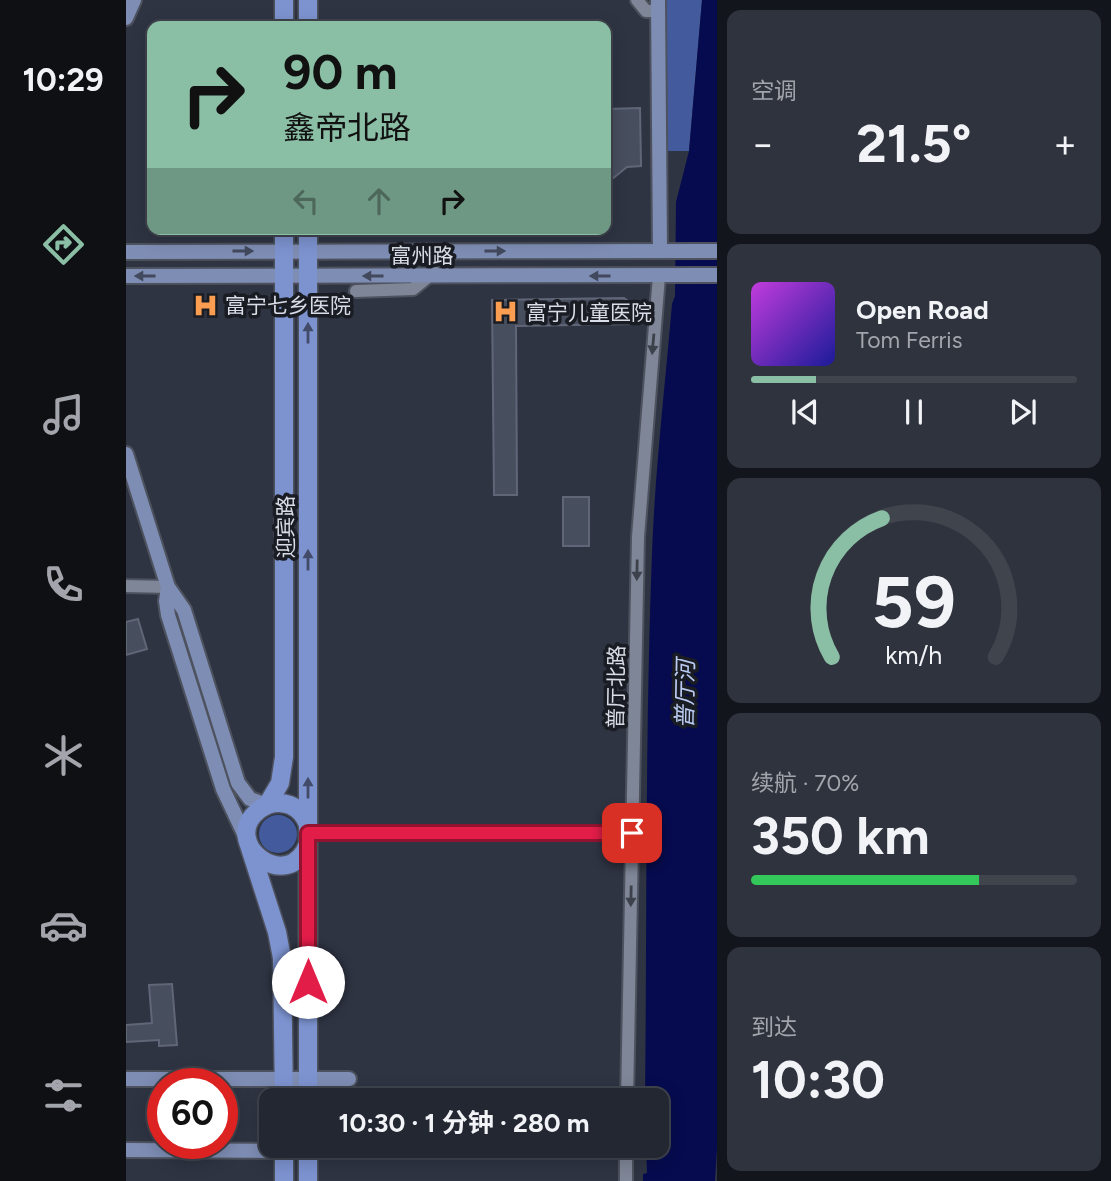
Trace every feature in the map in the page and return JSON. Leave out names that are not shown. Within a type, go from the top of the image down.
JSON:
[{"type":"main road","points":[[126,18],[134,0]]},
{"type":"main road","points":[[284,0],[284,21]]},
{"type":"main road","points":[[308,0],[308,21]]},
{"type":"main road","points":[[658,5],[660,251]]},
{"type":"main road","name":"迎宾路","points":[[248,842],[251,820],[255,813],[267,805],[280,783],[284,757],[284,235]]},
{"type":"main road","name":"迎宾路","points":[[308,235],[308,1088]]},
{"type":"main road","name":"富州路","points":[[126,251],[717,251]]},
{"type":"main road","name":"富州路","points":[[126,276],[717,275]]},
{"type":"main road","points":[[126,454],[168,587],[184,610],[238,783],[250,799],[267,805],[289,805],[302,814],[308,834],[296,860],[289,864],[274,865],[255,855],[222,789],[168,615],[168,587]]},
{"type":"main road","points":[[248,842],[277,932],[282,958],[284,1088]]},
{"type":"main road","points":[[126,1079],[349,1079]]},
{"type":"main road","points":[[126,1150],[259,1148]]},
{"type":"main road","points":[[284,1158],[284,1181]]},
{"type":"main road","points":[[308,1158],[308,1181]]},
{"type":"street","points":[[637,0],[646,11],[658,5]]},
{"type":"street","points":[[356,291],[413,289],[434,272]]},
{"type":"street","name":"普厅北路","points":[[627,1088],[638,537],[659,275]]},
{"type":"street","points":[[126,586],[168,587]]},
{"type":"street","points":[[308,834],[632,833]]},
{"type":"street","points":[[625,1181],[626,1158]]},
{"type":"shaded area","points":[[664,0],[702,0],[689,151],[664,151]]},
{"type":"shaded area","points":[[278,815],[291,821],[297,834],[291,847],[278,853],[265,847],[259,834],[265,821]]},
{"type":"water","name":"普厅河","points":[[702,0],[717,0],[715,1181],[643,1181],[643,1174],[647,1173],[646,1158],[669,1158],[669,1088],[645,1088],[647,759],[653,522],[672,304],[675,296],[676,202],[689,151]]},
{"type":"building","points":[[640,108],[641,166],[627,167],[611,180],[611,109]]},
{"type":"building","points":[[624,298],[634,305],[636,324],[516,326],[517,495],[494,495],[492,300]]},
{"type":"building","points":[[563,497],[589,497],[589,546],[563,546]]},
{"type":"building","points":[[138,619],[147,649],[126,655],[126,622]]},
{"type":"building","points":[[172,984],[177,1045],[159,1046],[159,1040],[126,1042],[126,1025],[152,1023],[149,985]]},
{"type":"place","name":"富宁七乡医院","points":[[205,305]]},
{"type":"place","name":"富宁儿童医院","points":[[506,312]]},
{"type":"route","points":[[308,982],[308,833],[632,833]]}]
